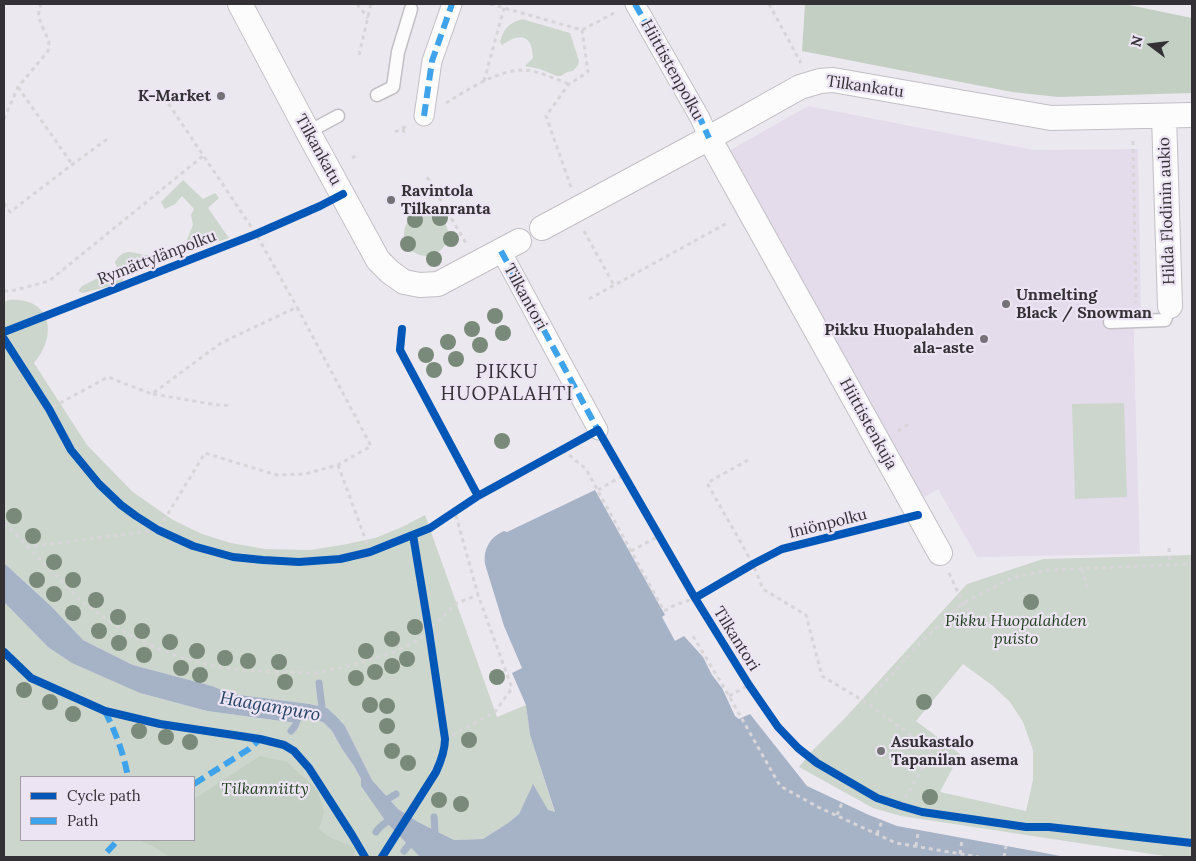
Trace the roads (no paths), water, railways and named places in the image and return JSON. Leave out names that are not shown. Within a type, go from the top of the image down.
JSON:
[{"type":"street","name":"Tilkankatu","points":[[240,4],[378,260],[390,272],[404,282],[420,285],[438,284],[510,246]]},
{"type":"street","points":[[424,116],[432,61],[452,4]]},
{"type":"street","name":"Hiittistenpolku","points":[[629,6],[700,118],[709,138]]},
{"type":"street","name":"Tilkankatu","points":[[542,228],[800,87],[820,81],[833,80],[1051,118],[1192,115]]},
{"type":"street","name":"Hilda Flodinin aukio","points":[[1164,116],[1170,306]]},
{"type":"street","name":"Hiittistenkuja","points":[[709,138],[940,553]]},
{"type":"street","name":"Tilkantori","points":[[510,246],[598,430]]},
{"type":"lane","points":[[377,95],[394,86],[398,52],[411,9]]},
{"type":"lane","points":[[308,132],[338,116]]},
{"type":"lane","points":[[1110,322],[1165,320],[1170,306]]},
{"type":"water","name":"Haaganpuro","points":[[595,490],[665,615],[662,617],[675,641],[684,636],[703,657],[712,675],[722,688],[735,716],[739,719],[750,714],[807,786],[897,826],[1065,857],[420,857],[387,823],[361,786],[361,779],[332,731],[323,722],[305,718],[296,723],[207,711],[140,693],[72,663],[48,647],[4,602],[4,563],[52,607],[83,640],[133,665],[212,686],[232,694],[327,708],[345,726],[372,780],[398,809],[418,822],[454,840],[483,839],[519,814],[533,784],[548,810],[555,812],[530,735],[526,705],[512,673],[522,668],[504,626],[485,564],[486,549],[491,540],[504,531],[507,532]]},
{"type":"waterway","name":"Haaganpuro","points":[[319,683],[322,707],[319,714]]},
{"type":"waterway","name":"Haaganpuro","points":[[291,731],[299,716]]},
{"type":"waterway","points":[[383,802],[396,794]]},
{"type":"waterway","points":[[376,832],[394,816]]},
{"type":"waterway","points":[[432,839],[435,831],[434,817]]},
{"type":"waterway","points":[[404,851],[414,838]]},
{"type":"place","name":"K-Market","points":[[221,96]]},
{"type":"place","name":"Ravintola Tilkanranta","points":[[391,200]]},
{"type":"place","name":"Unmelting Black / Snowman","points":[[1006,304]]},
{"type":"place","name":"Pikku Huopalahden ala-aste","points":[[984,339]]},
{"type":"place","name":"Asukastalo Tapanilan asema","points":[[881,751]]},
{"type":"district","name":"PIKKU HUOPALAHTI","points":[[507,384]]},
{"type":"park label","name":"Pikku Huopalahden puisto","points":[[1016,630]]},
{"type":"park label","name":"Tilkanniitty","points":[[265,789]]}]
